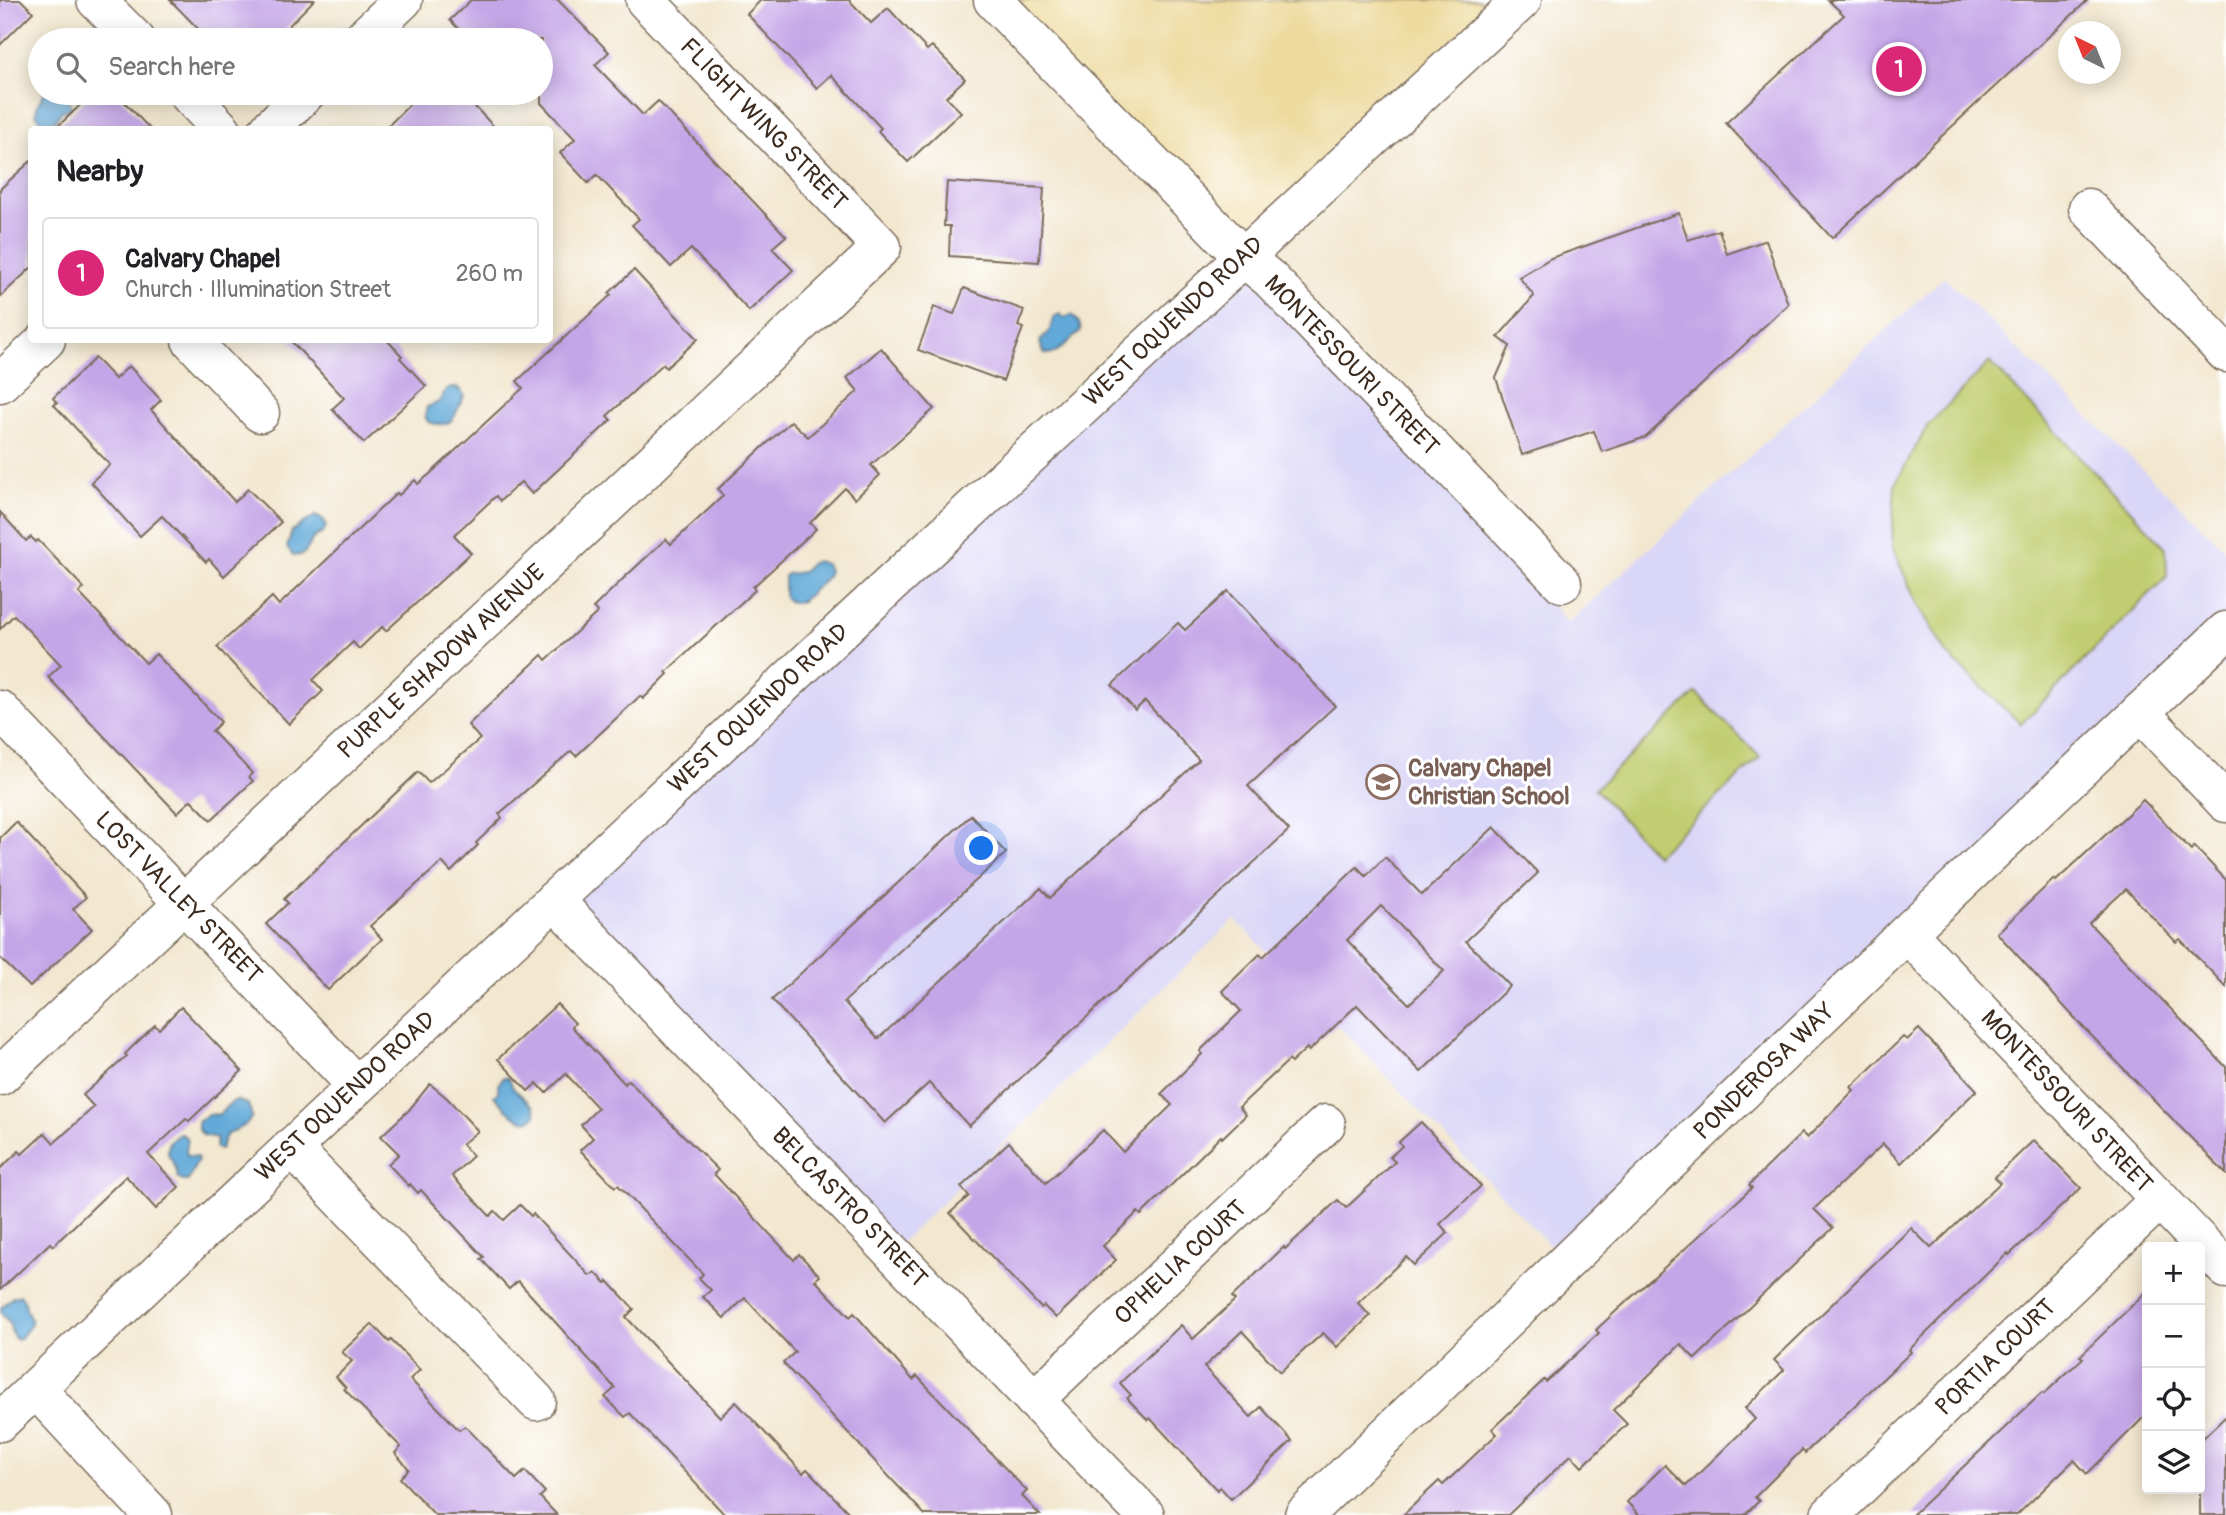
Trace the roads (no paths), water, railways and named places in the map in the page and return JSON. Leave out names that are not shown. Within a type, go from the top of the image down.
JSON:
[{"type":"street","points":[[96,0],[123,28]]},
{"type":"street","points":[[373,28],[402,0]]},
{"type":"street","name":"FLIGHT WING STREET","points":[[645,0],[882,247]]},
{"type":"street","name":"MONTESSOURI STREET","points":[[993,0],[1243,257],[1280,289],[1562,583]]},
{"type":"street","name":"WEST OQUENDO ROAD","points":[[0,1422],[554,900],[1522,0]]},
{"type":"street","points":[[198,105],[218,126]]},
{"type":"street","points":[[272,126],[294,105]]},
{"type":"street","points":[[2088,208],[2226,353]]},
{"type":"street","name":"PURPLE SHADOW AVENUE","points":[[0,1076],[882,247]]},
{"type":"street","points":[[0,383],[44,343]]},
{"type":"street","points":[[194,343],[260,413]]},
{"type":"street","name":"PONDEROSA WAY","points":[[1304,1515],[1907,933],[2226,631]]},
{"type":"street","name":"LOST VALLEY STREET","points":[[0,710],[356,1085]]},
{"type":"street","points":[[2140,712],[2226,803]]},
{"type":"street","name":"BELCASTRO STREET","points":[[554,900],[1145,1515]]},
{"type":"street","name":"MONTESSOURI STREET","points":[[1907,933],[2226,1269]]},
{"type":"street","name":"OPHELIA COURT","points":[[1034,1400],[1326,1124]]},
{"type":"street","points":[[292,1147],[536,1401]]},
{"type":"street","name":"PORTIA COURT","points":[[1829,1515],[2160,1199]]},
{"type":"street","points":[[35,1388],[153,1515]]},
{"type":"water","points":[[71,105],[70,109],[62,111],[55,121],[50,123],[43,123],[36,114],[37,106]]},
{"type":"water","points":[[1060,314],[1064,318],[1071,315],[1075,318],[1080,324],[1080,332],[1055,353],[1046,354],[1040,341],[1050,330],[1054,317]]},
{"type":"water","points":[[458,388],[464,395],[455,416],[446,424],[428,422],[425,416],[427,407],[439,402],[446,390]]},
{"type":"water","points":[[315,516],[324,520],[326,526],[323,533],[313,538],[304,553],[293,555],[287,547],[292,531]]},
{"type":"water","points":[[816,561],[826,564],[829,570],[827,577],[802,601],[788,601],[784,596],[784,576],[803,572]]},
{"type":"water","points":[[503,1077],[509,1078],[513,1088],[534,1107],[536,1115],[531,1119],[519,1119],[494,1096]]},
{"type":"water","points":[[236,1100],[248,1104],[252,1116],[247,1124],[226,1135],[220,1149],[217,1149],[217,1138],[203,1135],[198,1129],[198,1122],[207,1115],[220,1114]]},
{"type":"water","points":[[179,1134],[188,1139],[188,1156],[197,1157],[198,1160],[188,1181],[178,1178],[168,1154],[169,1142]]},
{"type":"water","points":[[20,1295],[31,1322],[22,1337],[16,1339],[1,1308],[13,1297]]},
{"type":"place","name":"Calvary Chapel","points":[[1899,69]]},
{"type":"place","name":"Calvary Chapel Christian School","points":[[1383,782]]}]
